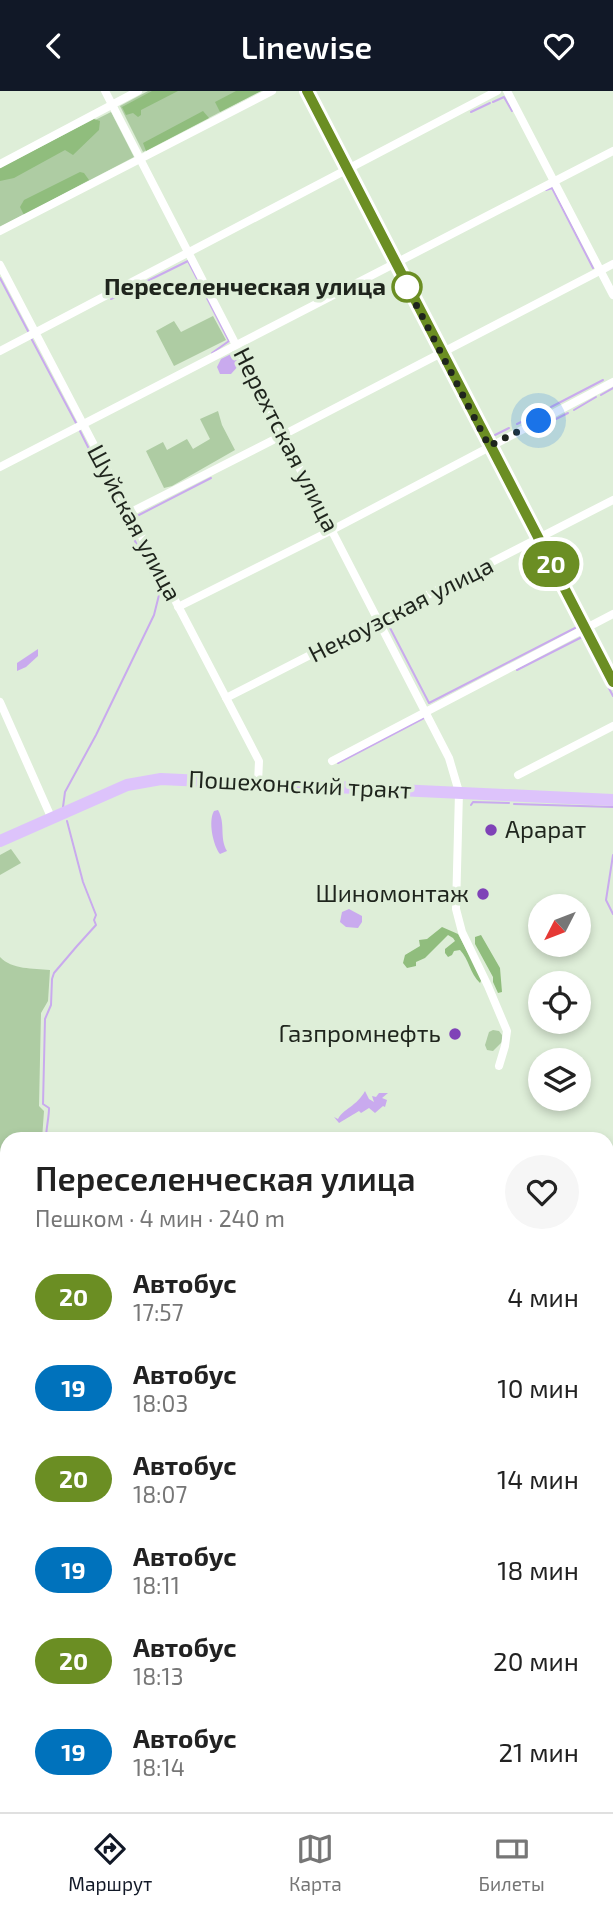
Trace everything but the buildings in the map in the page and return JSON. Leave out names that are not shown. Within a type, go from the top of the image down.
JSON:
[{"type":"main road","name":"Пошехонский тракт","points":[[0,841],[138,782],[182,779],[613,800]]},
{"type":"street","name":"Нерехтская улица","points":[[105,91],[449,758],[459,792],[456,909],[462,932],[506,1031],[499,1066]]},
{"type":"street","points":[[0,164],[138,91]]},
{"type":"street","points":[[0,231],[272,91]]},
{"type":"street","points":[[307,91],[613,682]]},
{"type":"street","points":[[0,351],[497,91]]},
{"type":"street","points":[[507,91],[613,295]]},
{"type":"street","points":[[0,467],[613,151]]},
{"type":"street","points":[[129,513],[613,264]]},
{"type":"street","name":"Шуйская улица","points":[[0,265],[31,333],[79,426],[129,513],[259,761],[258,783]]},
{"type":"street","points":[[178,607],[332,530],[613,382]]},
{"type":"street","name":"Некоузская улица","points":[[226,698],[613,500]]},
{"type":"street","points":[[332,761],[613,614]]},
{"type":"street","points":[[0,702],[51,817]]},
{"type":"street","points":[[518,775],[613,726]]},
{"type":"green space","points":[[148,91],[261,91],[143,152],[120,106]]},
{"type":"green space","points":[[152,91],[178,91],[141,110],[138,117],[133,113],[126,115],[122,107]]},
{"type":"green space","points":[[236,91],[261,91],[220,112],[215,102]]},
{"type":"green space","points":[[203,111],[209,118],[146,151],[143,143]]},
{"type":"green space","points":[[111,112],[134,157],[0,227],[0,168]]},
{"type":"green space","points":[[94,119],[100,121],[99,130],[73,155],[65,150],[14,178],[0,181],[0,168]]},
{"type":"green space","points":[[80,172],[89,180],[24,215],[20,207],[24,200]]},
{"type":"green space","points":[[213,316],[226,340],[174,366],[156,331],[174,321],[181,332]]},
{"type":"green space","points":[[218,411],[235,450],[164,488],[146,451],[163,442],[167,450],[187,439],[193,449],[210,439],[200,419]]},
{"type":"green space","points":[[11,849],[21,863],[0,875],[0,855]]},
{"type":"green space","points":[[442,927],[458,934],[482,979],[480,983],[460,950],[454,951],[448,957],[445,953],[445,949],[455,941],[448,935],[425,958],[416,962],[416,966],[407,968],[403,963],[405,955],[420,946],[419,940],[427,939]]},
{"type":"green space","points":[[481,935],[500,968],[502,992],[498,993],[493,977],[475,944],[475,937]]},
{"type":"green space","points":[[0,957],[17,966],[50,970],[48,1001],[41,1013],[39,1106],[44,1111],[42,1132],[0,1132]]},
{"type":"green space","points":[[493,1030],[502,1035],[502,1042],[493,1051],[487,1050],[485,1045],[489,1032]]},
{"type":"shaded area","points":[[231,354],[240,364],[231,374],[220,374],[217,367],[221,359]]},
{"type":"shaded area","points":[[38,649],[38,656],[17,671],[17,663]]},
{"type":"shaded area","points":[[218,810],[227,851],[220,854],[211,827],[212,815]]},
{"type":"shaded area","points":[[349,909],[362,916],[358,928],[346,927],[340,922],[342,912]]},
{"type":"shaded area","points":[[365,1091],[374,1102],[372,1096],[388,1093],[382,1098],[387,1100],[385,1107],[375,1113],[369,1108],[361,1113],[359,1111],[339,1123],[334,1117],[338,1119]]},
{"type":"waterway","points":[[493,102],[504,97],[512,111]]},
{"type":"waterway","points":[[471,112],[490,103]]},
{"type":"waterway","points":[[546,190],[552,188],[593,268]]},
{"type":"waterway","points":[[111,299],[188,261],[229,341],[212,353]]},
{"type":"waterway","points":[[0,278],[29,333]]},
{"type":"waterway","points":[[31,338],[76,423]]},
{"type":"waterway","points":[[551,407],[603,380]]},
{"type":"waterway","points":[[601,395],[613,388]]},
{"type":"waterway","points":[[574,410],[596,397]]},
{"type":"waterway","points":[[517,424],[542,412]]},
{"type":"waterway","points":[[556,419],[568,413]]},
{"type":"waterway","points":[[495,435],[509,428]]},
{"type":"waterway","points":[[63,807],[65,792],[154,615],[159,595],[158,583],[80,431]]},
{"type":"waterway","points":[[137,520],[137,516],[211,478]]},
{"type":"waterway","points":[[388,624],[429,703],[577,627]]},
{"type":"waterway","points":[[517,670],[582,637],[613,696]]},
{"type":"waterway","points":[[338,763],[424,718]]},
{"type":"waterway","points":[[471,805],[473,802],[509,803]]},
{"type":"waterway","points":[[514,804],[613,807]]},
{"type":"waterway","points":[[47,1132],[49,1108],[43,1104],[45,1019],[51,1005],[52,979],[54,973],[96,925],[96,915],[83,882],[67,821]]},
{"type":"waterway","points":[[613,855],[606,900],[613,914]]},
{"type":"bus line","name":"20","points":[[307,91],[613,682]]},
{"type":"place","name":"Переселенческая улица","points":[[407,287]]},
{"type":"place","name":"Арарат","points":[[491,830]]},
{"type":"place","name":"Шиномонтаж","points":[[483,894]]},
{"type":"place","name":"Газпромнефть","points":[[455,1034]]},
{"type":"route","points":[[407,287],[406,285],[489,446],[539,421]]}]
